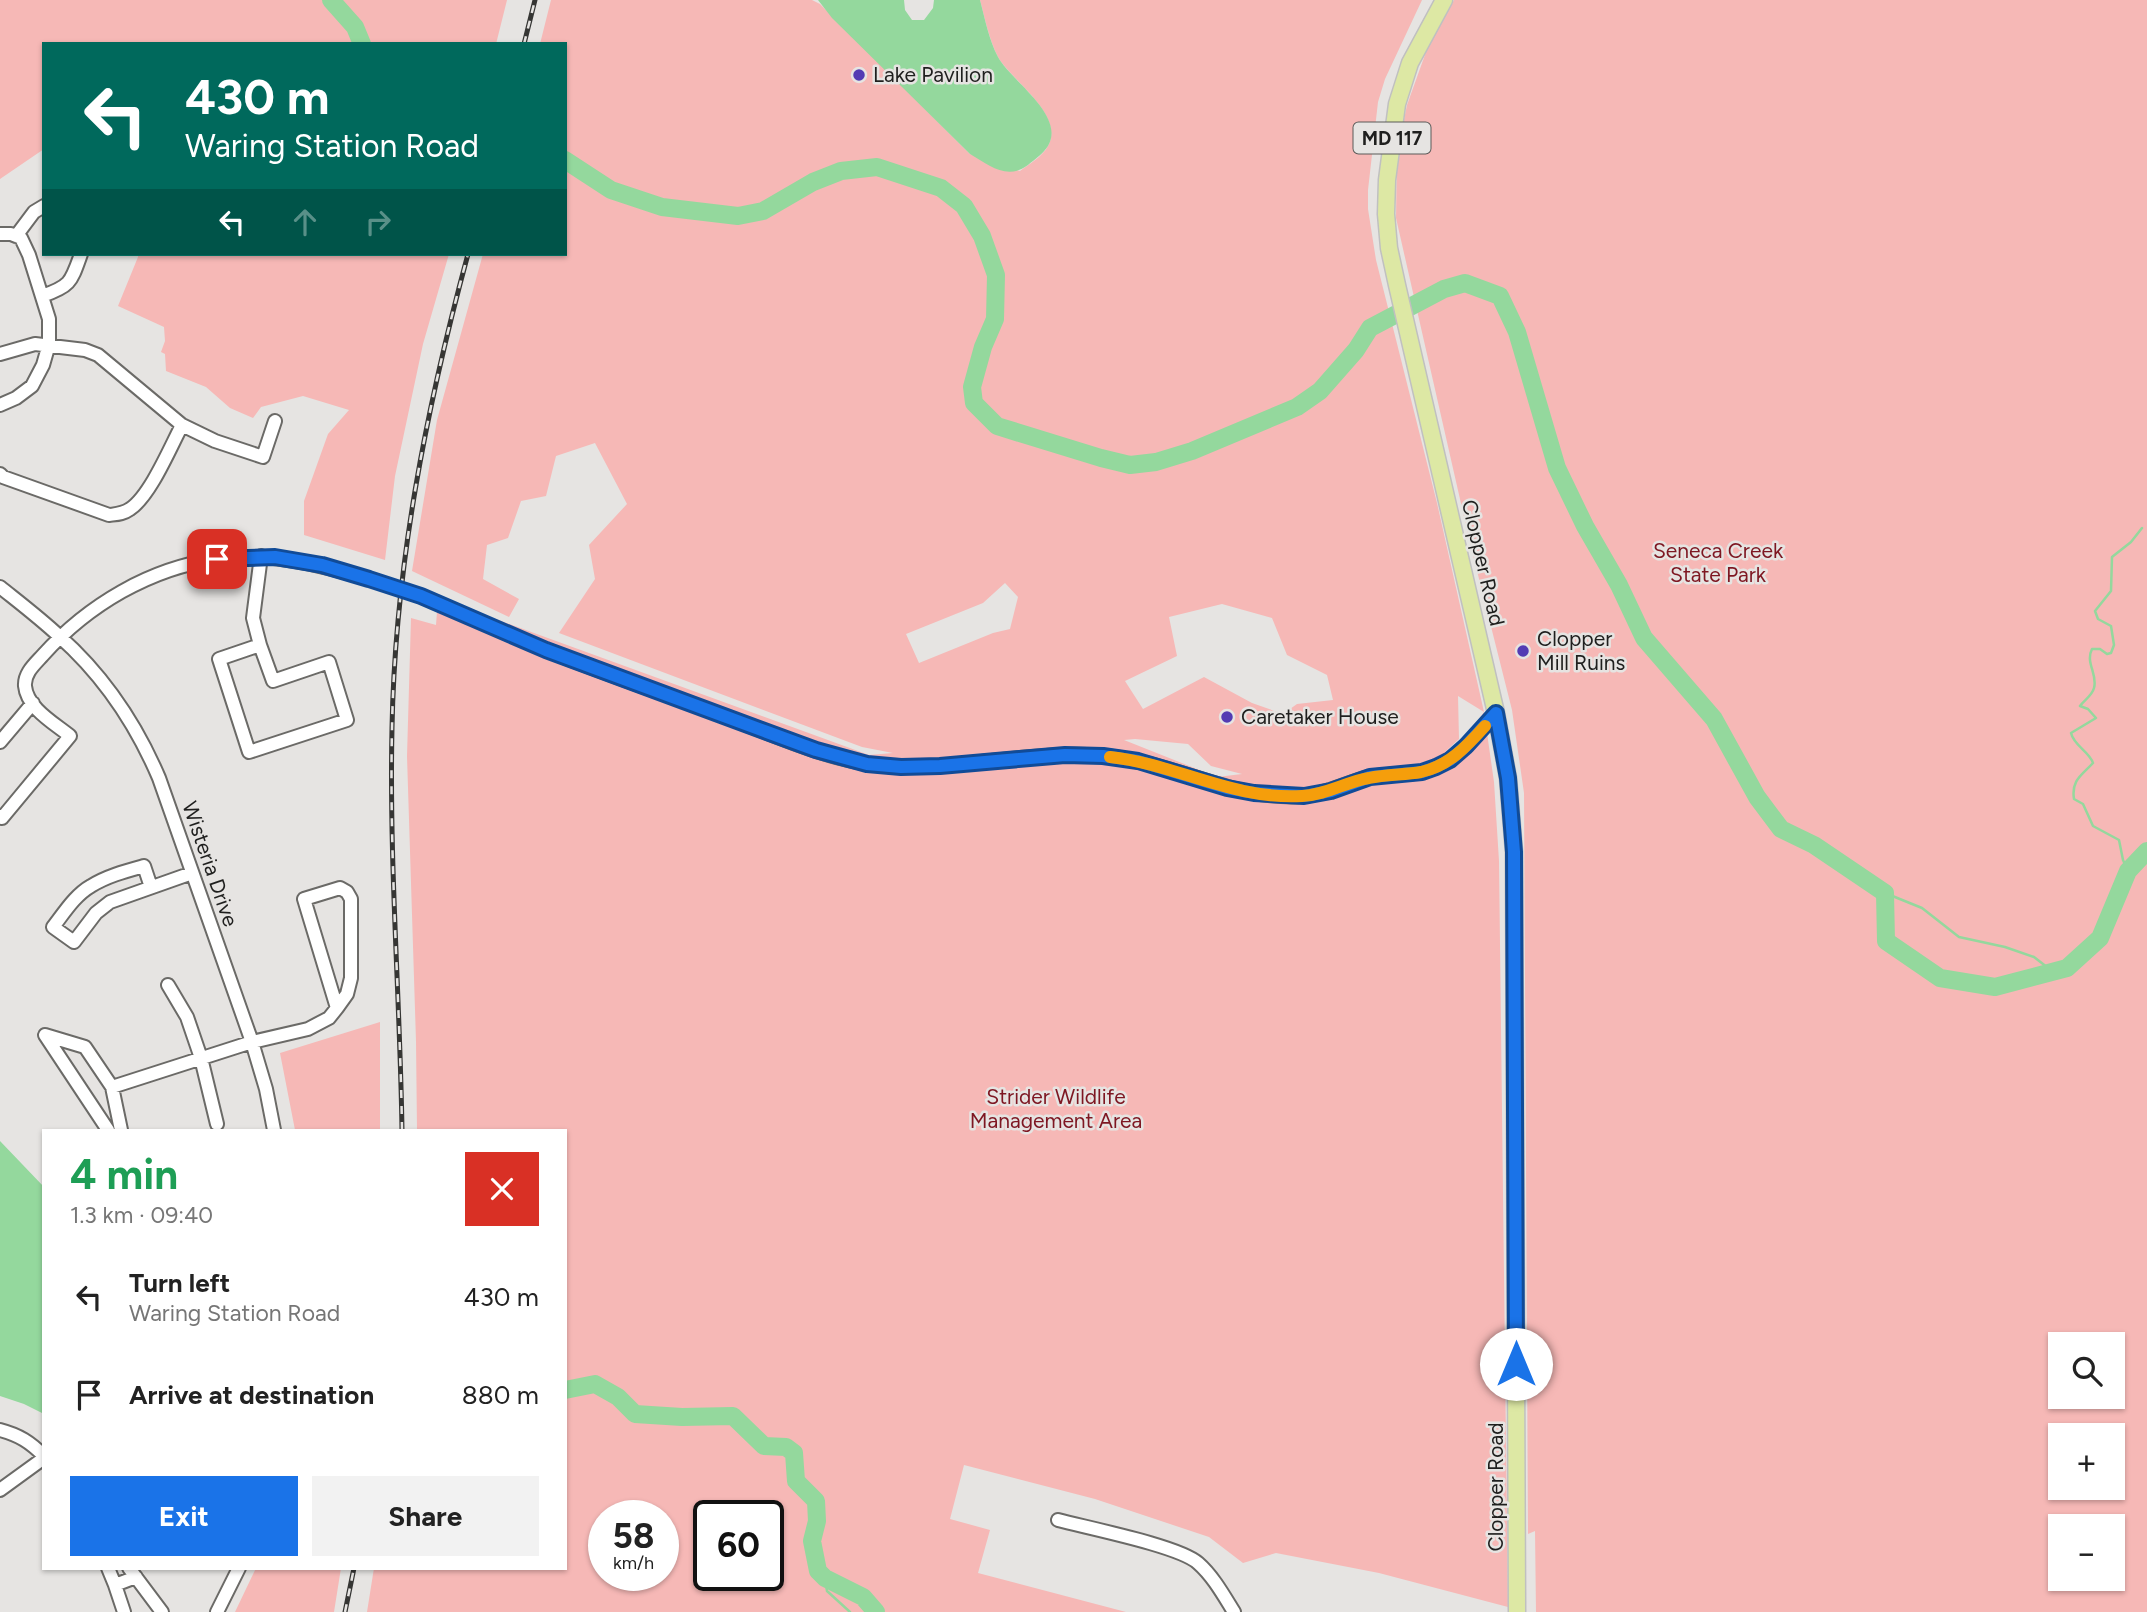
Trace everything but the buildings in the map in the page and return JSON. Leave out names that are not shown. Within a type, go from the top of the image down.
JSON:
[{"type":"main road","name":"Clopper Road","points":[[1444,0],[1410,63],[1397,104],[1387,180],[1386,214],[1389,248],[1397,285],[1496,713],[1508,778],[1514,852],[1517,1612]]},
{"type":"street","points":[[16,236],[34,212],[42,207]]},
{"type":"street","points":[[0,234],[12,234],[21,238],[49,319],[49,344],[43,365],[32,386],[16,398],[1,401]]},
{"type":"street","points":[[42,296],[65,287],[80,256]]},
{"type":"street","points":[[0,354],[35,344],[49,344],[98,355],[182,425],[215,441],[263,457],[275,421]]},
{"type":"street","points":[[0,474],[109,515],[120,514],[133,507],[150,486],[182,425]]},
{"type":"street","points":[[260,645],[219,659],[249,752],[347,720],[329,662],[273,681],[253,618],[261,556]]},
{"type":"street","points":[[0,816],[2,818],[70,736],[38,710],[25,687],[26,675],[60,636],[102,603],[142,581],[217,559],[261,556],[299,560],[369,579],[421,596],[559,654],[816,750],[867,764],[901,767],[959,765],[1065,755],[1103,756],[1138,761],[1227,788],[1254,793],[1304,796],[1331,791],[1370,777],[1422,772],[1436,767],[1450,760],[1466,746],[1496,713]]},
{"type":"street","name":"Wisteria Drive","points":[[0,587],[60,636],[95,673],[131,722],[146,748],[252,1042],[266,1089],[274,1129]]},
{"type":"street","points":[[0,742],[33,703]]},
{"type":"street","points":[[151,887],[144,866],[108,877],[89,887],[78,897],[53,927],[74,942],[96,913],[110,902],[192,873]]},
{"type":"street","points":[[113,1087],[252,1042],[308,1029],[329,1018],[347,994],[351,978],[351,899],[347,892],[340,888],[304,899],[337,1007]]},
{"type":"street","points":[[168,985],[187,1017],[201,1058],[217,1124]]},
{"type":"street","points":[[107,1129],[45,1035],[85,1047],[113,1087],[121,1129]]},
{"type":"street","points":[[0,1430],[15,1433],[30,1441],[42,1455]]},
{"type":"street","points":[[0,1490],[42,1458]]},
{"type":"street","points":[[1058,1520],[1183,1554],[1197,1562],[1208,1574],[1234,1612]]},
{"type":"street","points":[[108,1570],[124,1612]]},
{"type":"street","points":[[217,1612],[238,1570]]},
{"type":"street","points":[[115,1585],[133,1573],[162,1612]]},
{"type":"green space","points":[[0,0],[507,0],[496,42],[42,42],[42,150],[0,179]]},
{"type":"green space","name":"Strider Wildlife Management Area","points":[[551,0],[812,0],[820,4],[970,154],[1020,171],[1039,157],[1048,146],[1051,134],[1049,122],[1034,98],[998,57],[980,0],[1422,0],[1385,79],[1378,102],[1368,209],[1376,260],[1437,503],[1484,712],[1494,782],[1499,861],[1508,1607],[1379,1573],[1276,1553],[1243,1563],[1209,1537],[1095,1499],[964,1465],[950,1519],[990,1530],[978,1573],[1126,1612],[367,1612],[374,1570],[567,1570],[567,1129],[417,1129],[407,756],[411,618],[436,625],[438,598],[869,755],[893,753],[862,747],[559,633],[595,579],[589,545],[627,504],[595,443],[556,456],[546,496],[521,501],[508,538],[487,545],[483,579],[519,599],[509,617],[412,571],[437,420],[482,256],[567,256],[567,42],[540,42]],"holes":[[[1005,583],[1018,597],[1010,629],[993,633],[919,663],[906,634],[983,603]],[[1222,604],[1272,618],[1287,655],[1327,675],[1333,700],[1297,704],[1283,714],[1252,703],[1204,677],[1143,709],[1125,681],[1177,656],[1169,617]],[[1458,696],[1484,712],[1458,751],[1445,752],[1459,739]],[[1124,740],[1188,744],[1211,766],[1242,774],[1217,777]]]},
{"type":"green space","name":"Seneca Creek State Park","points":[[1454,0],[2147,0],[2147,1612],[1536,1612],[1535,1531],[1528,1534],[1524,793],[1512,710],[1470,543],[1396,218],[1397,153],[1407,105],[1426,52]]},
{"type":"green space","points":[[448,256],[423,344],[395,476],[385,560],[304,535],[304,501],[328,434],[349,410],[303,396],[261,407],[253,418],[230,408],[206,387],[166,371],[165,354],[161,352],[165,341],[164,327],[118,306],[138,257]]},
{"type":"green space","points":[[380,1022],[380,1129],[295,1129],[280,1053]]},
{"type":"green space","points":[[255,1570],[341,1570],[334,1612],[235,1612]]},
{"type":"shaded area","points":[[818,0],[904,0],[905,10],[912,20],[924,20],[933,8],[934,0],[980,0],[998,57],[1035,99],[1050,122],[1052,134],[1048,146],[1028,165],[1013,172],[998,170],[970,154],[832,18]]},
{"type":"shaded area","points":[[0,1141],[42,1185],[42,1413],[0,1396]]},
{"type":"waterway","points":[[331,0],[355,27],[361,42]]},
{"type":"waterway","points":[[567,161],[611,190],[662,207],[738,216],[763,211],[813,182],[841,171],[877,167],[941,188],[964,206],[982,236],[996,275],[995,319],[983,347],[972,387],[974,403],[997,426],[1130,465],[1156,462],[1192,451],[1297,407],[1320,391],[1356,350],[1370,328],[1444,289],[1465,283],[1500,296],[1517,332],[1557,468],[1644,638],[1714,719],[1757,797],[1781,829],[1814,845],[1885,893],[1886,941],[1940,978],[1995,987],[2067,968],[2100,938],[2128,871],[2147,851]]},
{"type":"waterway","points":[[2128,871],[2119,840],[2093,826],[2083,804],[2074,799],[2076,782],[2093,763],[2071,733],[2096,718],[2088,709],[2080,706],[2094,688],[2090,659],[2092,649],[2100,649],[2107,654],[2111,653],[2114,645],[2111,626],[2098,619],[2095,611],[2111,591],[2112,557],[2131,542],[2142,528]]},
{"type":"waterway","points":[[1885,893],[1922,908],[1959,937],[2005,947],[2034,957],[2052,971]]},
{"type":"waterway","points":[[567,1390],[595,1384],[618,1397],[635,1414],[733,1416],[764,1446],[786,1447],[794,1453],[796,1481],[816,1501],[817,1521],[812,1541],[818,1571],[825,1578],[863,1597],[876,1612]]},
{"type":"waterway","points":[[825,1578],[827,1591],[850,1612]]},
{"type":"railway","points":[[524,42],[535,0]]},
{"type":"railway","points":[[402,1129],[392,829],[394,668],[415,489],[439,371],[467,256]]},
{"type":"railway","points":[[345,1612],[354,1570]]},
{"type":"slow traffic","points":[[1110,757],[1138,761],[1227,788],[1254,793],[1304,796],[1331,791],[1370,777],[1422,772],[1436,767],[1450,760],[1485,726]]},
{"type":"place","name":"Lake Pavilion","points":[[859,75]]},
{"type":"place","name":"Clopper Mill Ruins","points":[[1523,651]]},
{"type":"place","name":"Caretaker House","points":[[1227,717]]},
{"type":"route","points":[[217,559],[261,556],[299,560],[369,579],[421,596],[546,650],[816,750],[867,764],[940,766],[1065,755],[1103,756],[1138,761],[1227,788],[1254,793],[1304,796],[1331,791],[1370,777],[1422,772],[1436,767],[1450,760],[1466,746],[1496,713],[1508,778],[1514,852],[1516,1364]]}]
